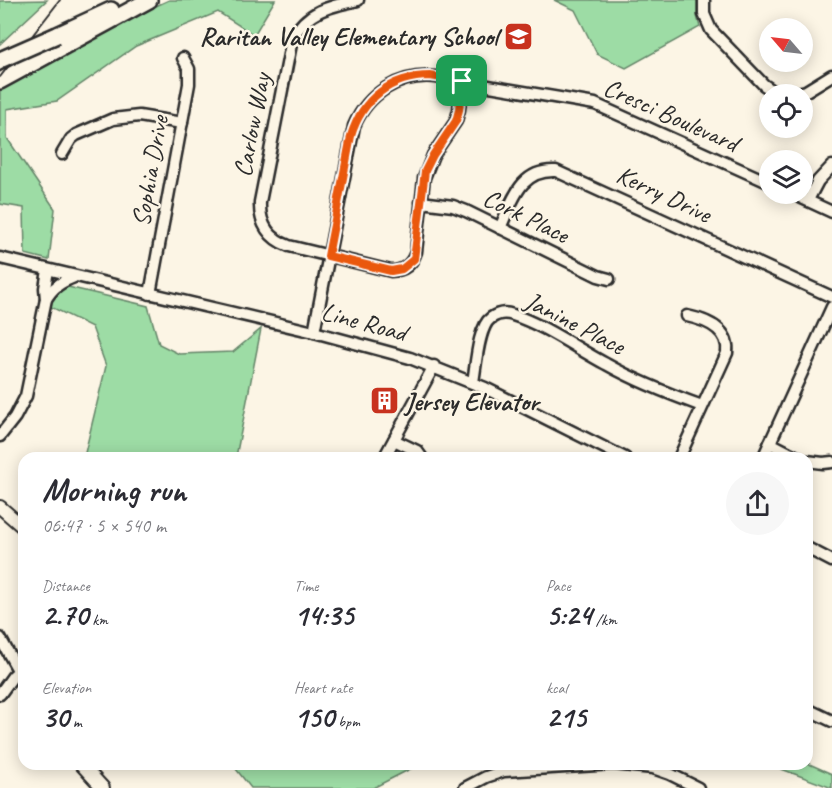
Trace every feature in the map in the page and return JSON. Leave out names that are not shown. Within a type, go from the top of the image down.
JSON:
[{"type":"highway","points":[[0,60],[132,0]]},
{"type":"highway","points":[[0,81],[150,0]]},
{"type":"main road","points":[[0,507],[18,523]]},
{"type":"main road","points":[[86,770],[103,788]]},
{"type":"street","name":"Carlow Way","points":[[358,0],[326,7],[316,12],[305,20],[295,34],[289,49],[260,202],[262,222],[275,239],[289,246],[391,271],[407,267],[414,259],[416,252],[424,178],[429,164],[458,115],[462,81]]},
{"type":"street","points":[[704,0],[704,14],[711,30],[762,84]]},
{"type":"street","name":"Sophia Drive","points":[[150,294],[190,77],[189,69],[183,58]]},
{"type":"street","points":[[813,87],[832,75]]},
{"type":"street","name":"Cresci Boulevard","points":[[314,332],[356,120],[365,106],[384,88],[410,78],[430,76],[595,104],[759,178]]},
{"type":"street","points":[[62,154],[76,135],[113,119],[139,116],[182,123]]},
{"type":"street","points":[[813,190],[818,181],[832,166]]},
{"type":"street","name":"Kerry Drive","points":[[500,228],[524,182],[538,173],[556,171],[832,297]]},
{"type":"street","name":"Cork Place","points":[[421,202],[453,206],[598,276],[609,279]]},
{"type":"street","points":[[813,202],[832,212]]},
{"type":"street","name":"Line Road","points":[[0,258],[314,332],[434,366],[473,382],[613,452]]},
{"type":"street","points":[[46,300],[48,270]]},
{"type":"street","points":[[0,436],[15,417],[26,396],[46,300],[60,282],[75,277]]},
{"type":"street","points":[[766,452],[832,307]]},
{"type":"street","name":"Janine Place","points":[[473,382],[485,325],[493,316],[504,313],[514,315],[547,331],[622,372],[702,406]]},
{"type":"street","points":[[682,452],[727,353],[727,341],[722,332],[702,319],[687,316]]},
{"type":"street","points":[[387,452],[434,366]]},
{"type":"street","points":[[393,440],[418,452]]},
{"type":"street","points":[[770,443],[787,452]]},
{"type":"street","points":[[813,462],[832,462]]},
{"type":"street","points":[[813,554],[832,561]]},
{"type":"street","points":[[0,638],[18,664]]},
{"type":"street","points":[[0,694],[18,672]]},
{"type":"street","points":[[813,712],[832,721]]},
{"type":"street","points":[[465,788],[504,771],[522,770]]},
{"type":"street","points":[[659,770],[698,788]]},
{"type":"green space","points":[[47,0],[0,44],[0,1]]},
{"type":"green space","points":[[169,0],[275,0],[254,35],[218,12],[136,46],[57,101],[7,109],[7,138],[55,209],[49,260],[25,254],[24,208],[0,204],[0,89],[7,80],[34,62]]},
{"type":"green space","points":[[554,0],[697,0],[700,27],[626,68],[597,54],[575,10]]},
{"type":"green space","points":[[68,287],[148,306],[159,344],[179,354],[233,352],[261,329],[237,452],[85,452],[106,366],[92,327],[49,306],[54,294]]},
{"type":"green space","points":[[813,766],[832,774],[832,788],[784,770],[813,770]]},
{"type":"green space","points":[[237,770],[408,770],[373,788],[251,788]]},
{"type":"railway","points":[[0,77],[60,0]]},
{"type":"place","name":"Raritan Valley Elementary School","points":[[519,36]]},
{"type":"place","name":"Jersey Elevator","points":[[384,401]]},
{"type":"route","points":[[430,76],[462,81],[456,121],[425,171],[416,252],[411,263],[397,271],[391,271],[328,256],[351,136],[356,120],[365,106],[384,88],[410,78],[430,76]]}]
